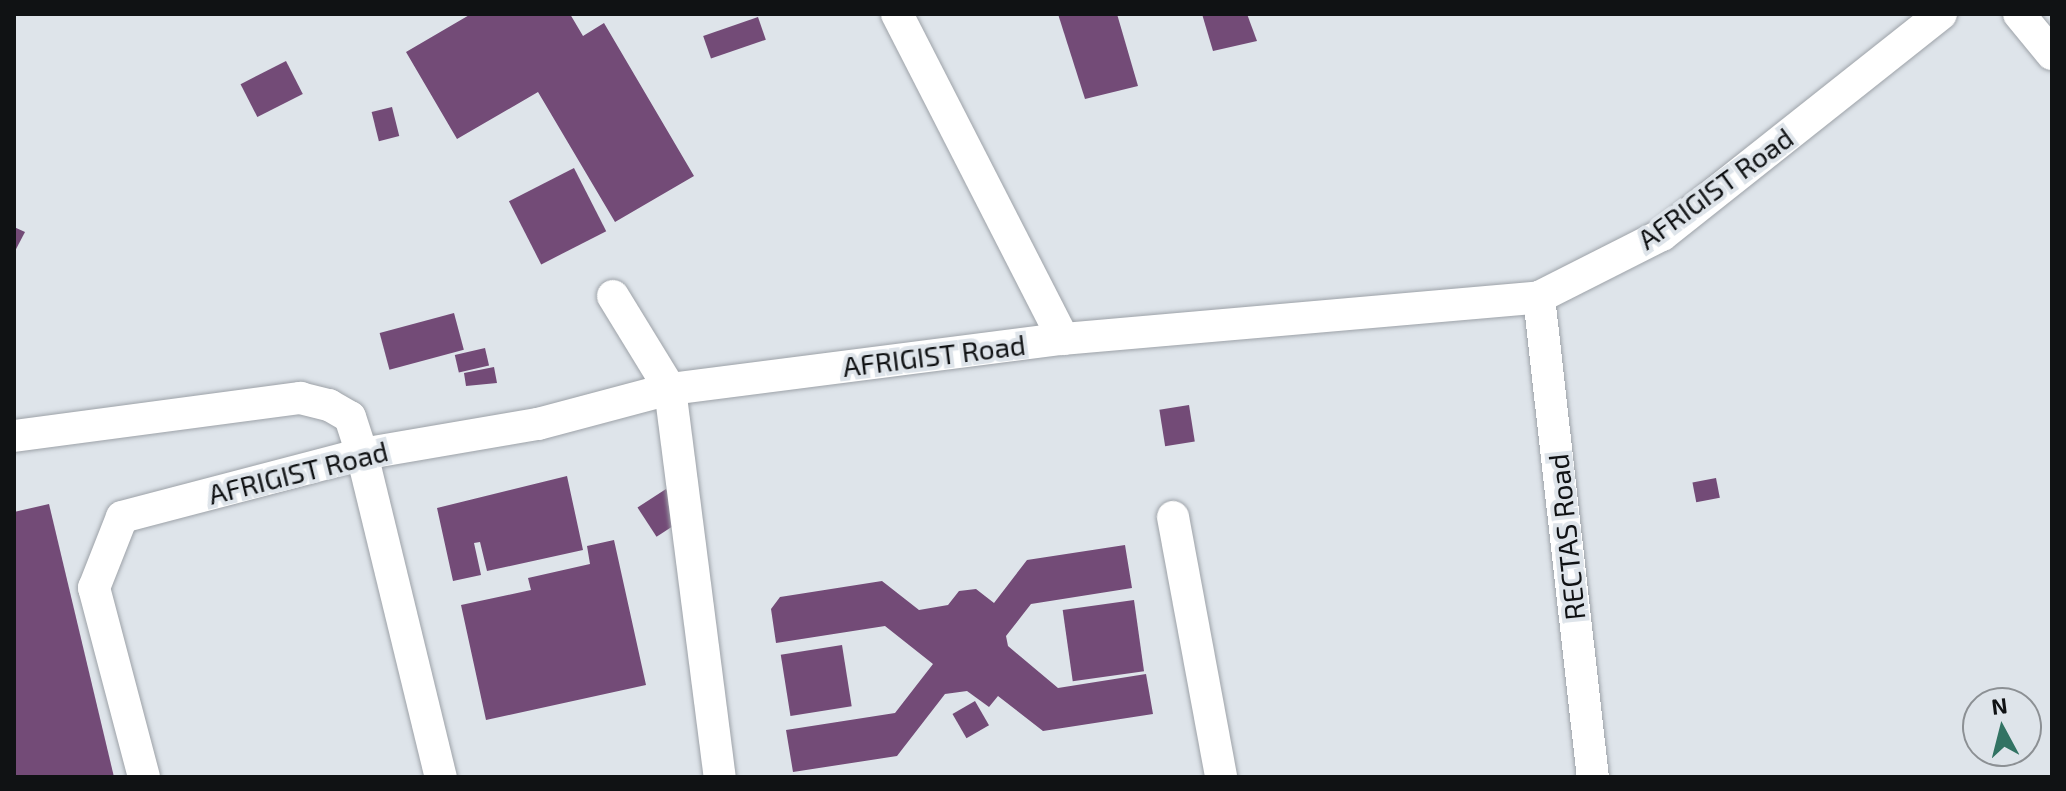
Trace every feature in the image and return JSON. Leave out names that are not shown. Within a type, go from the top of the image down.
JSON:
[{"type":"street","points":[[897,14],[1063,339]]},
{"type":"street","name":"AFRIGIST Road","points":[[144,777],[94,588],[122,517],[362,454],[538,424],[670,389],[1063,339],[1539,297],[1662,235],[1941,14]]},
{"type":"street","points":[[2019,14],[2052,54]]},
{"type":"street","points":[[613,296],[670,389],[720,777]]},
{"type":"street","name":"RECTAS Road","points":[[1539,297],[1593,777]]},
{"type":"street","points":[[14,436],[300,398],[329,405],[350,417],[362,454],[441,777]]},
{"type":"street","points":[[1173,517],[1221,777]]},
{"type":"building","points":[[471,14],[570,14],[583,36],[604,23],[694,176],[615,222],[538,92],[457,139],[406,52]]},
{"type":"building","points":[[1058,14],[1117,14],[1138,86],[1085,99]]},
{"type":"building","points":[[1202,14],[1247,14],[1257,41],[1213,51]]},
{"type":"building","points":[[758,17],[766,40],[711,59],[703,36]]},
{"type":"building","points":[[286,61],[303,94],[257,117],[241,84]]},
{"type":"building","points":[[392,107],[399,136],[379,141],[372,112]]},
{"type":"building","points":[[574,168],[606,231],[541,264],[509,201]]},
{"type":"building","points":[[14,227],[25,232],[14,253]]},
{"type":"building","points":[[454,313],[464,350],[389,370],[380,333]]},
{"type":"building","points":[[485,348],[489,366],[459,373],[455,355]]},
{"type":"building","points":[[494,367],[497,383],[466,386],[464,373]]},
{"type":"building","points":[[1189,405],[1195,442],[1165,446],[1159,410]]},
{"type":"building","points":[[567,476],[583,550],[487,571],[480,542],[474,543],[481,575],[453,581],[437,508]]},
{"type":"building","points":[[1716,478],[1720,498],[1696,502],[1692,483]]},
{"type":"building","points":[[666,489],[685,518],[657,537],[637,508]]},
{"type":"building","points":[[49,504],[114,777],[14,777],[14,512]]},
{"type":"building","points":[[614,540],[646,685],[486,720],[461,605],[531,590],[528,578],[590,564],[587,546]]},
{"type":"building","points":[[1125,545],[1132,588],[1031,604],[1006,636],[1008,646],[1058,688],[1146,674],[1153,714],[1043,731],[998,696],[989,707],[967,691],[945,694],[897,756],[793,772],[786,730],[895,713],[933,664],[885,626],[776,643],[771,609],[780,597],[882,581],[919,610],[948,605],[959,591],[976,589],[994,603],[1027,560]]},
{"type":"building","points":[[1134,600],[1144,671],[1073,681],[1063,610]]},
{"type":"building","points":[[842,645],[852,706],[790,716],[781,655]]},
{"type":"building","points":[[975,701],[989,725],[966,738],[952,714]]}]
